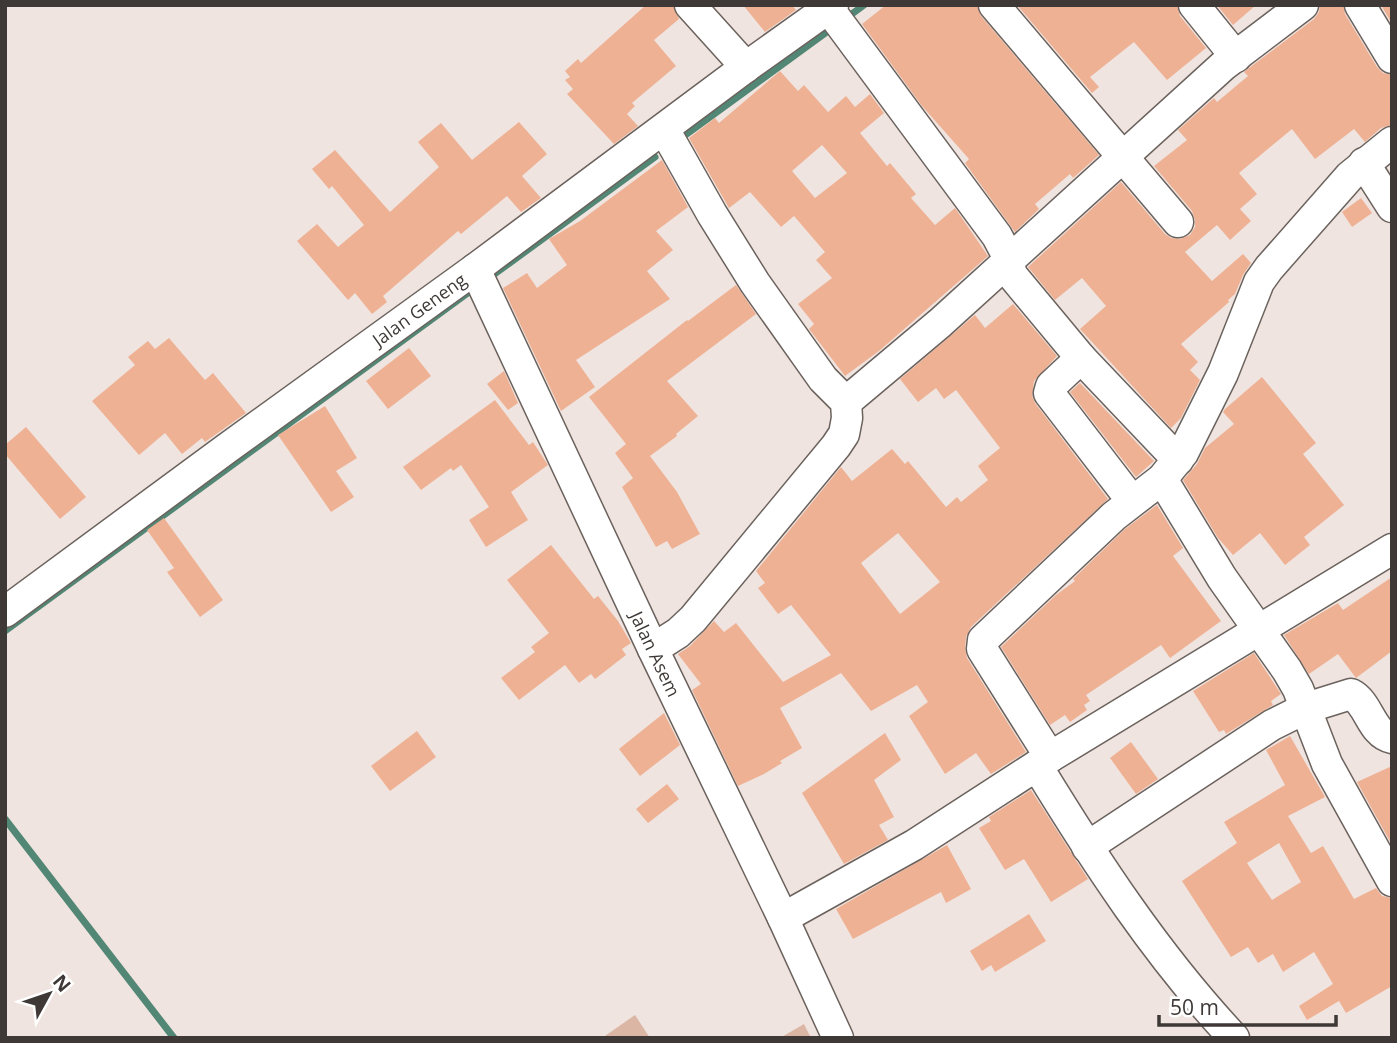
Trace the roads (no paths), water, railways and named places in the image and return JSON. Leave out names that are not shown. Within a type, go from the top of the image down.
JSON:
[{"type":"street","points":[[690,5],[746,67]]},
{"type":"street","points":[[994,5],[1178,222]]},
{"type":"street","points":[[846,402],[940,323],[1236,57],[1303,5]]},
{"type":"street","points":[[1360,5],[1392,58]]},
{"type":"street","points":[[1187,8],[1236,57]]},
{"type":"street","points":[[836,16],[997,236],[1016,280],[1170,469],[1222,578],[1287,670],[1306,708],[1327,764],[1392,881]]},
{"type":"street","name":"Jalan Geneng","points":[[5,612],[475,269],[746,67],[836,16]]},
{"type":"street","points":[[653,649],[678,633],[693,619],[826,458],[844,434],[847,418],[846,402],[823,379],[755,283],[664,129]]},
{"type":"street","points":[[1234,1038],[1154,941],[1087,847],[981,645],[983,640],[1084,543],[1170,469],[1223,373],[1259,282],[1322,206],[1364,163],[1392,142]]},
{"type":"street","points":[[1364,163],[1392,206]]},
{"type":"street","name":"Jalan Asem","points":[[475,269],[838,1038]]},
{"type":"street","points":[[1081,358],[1051,386],[1049,393],[1132,501]]},
{"type":"street","points":[[783,918],[914,845],[1044,761],[1392,549]]},
{"type":"street","points":[[1087,847],[1238,746],[1306,708],[1351,694],[1360,700],[1381,733],[1392,738]]},
{"type":"waterway","points":[[845,19],[864,5]]},
{"type":"waterway","points":[[684,136],[835,26]]},
{"type":"waterway","points":[[489,278],[655,157]]},
{"type":"waterway","points":[[5,631],[476,287]]},
{"type":"waterway","points":[[5,819],[174,1038]]}]
